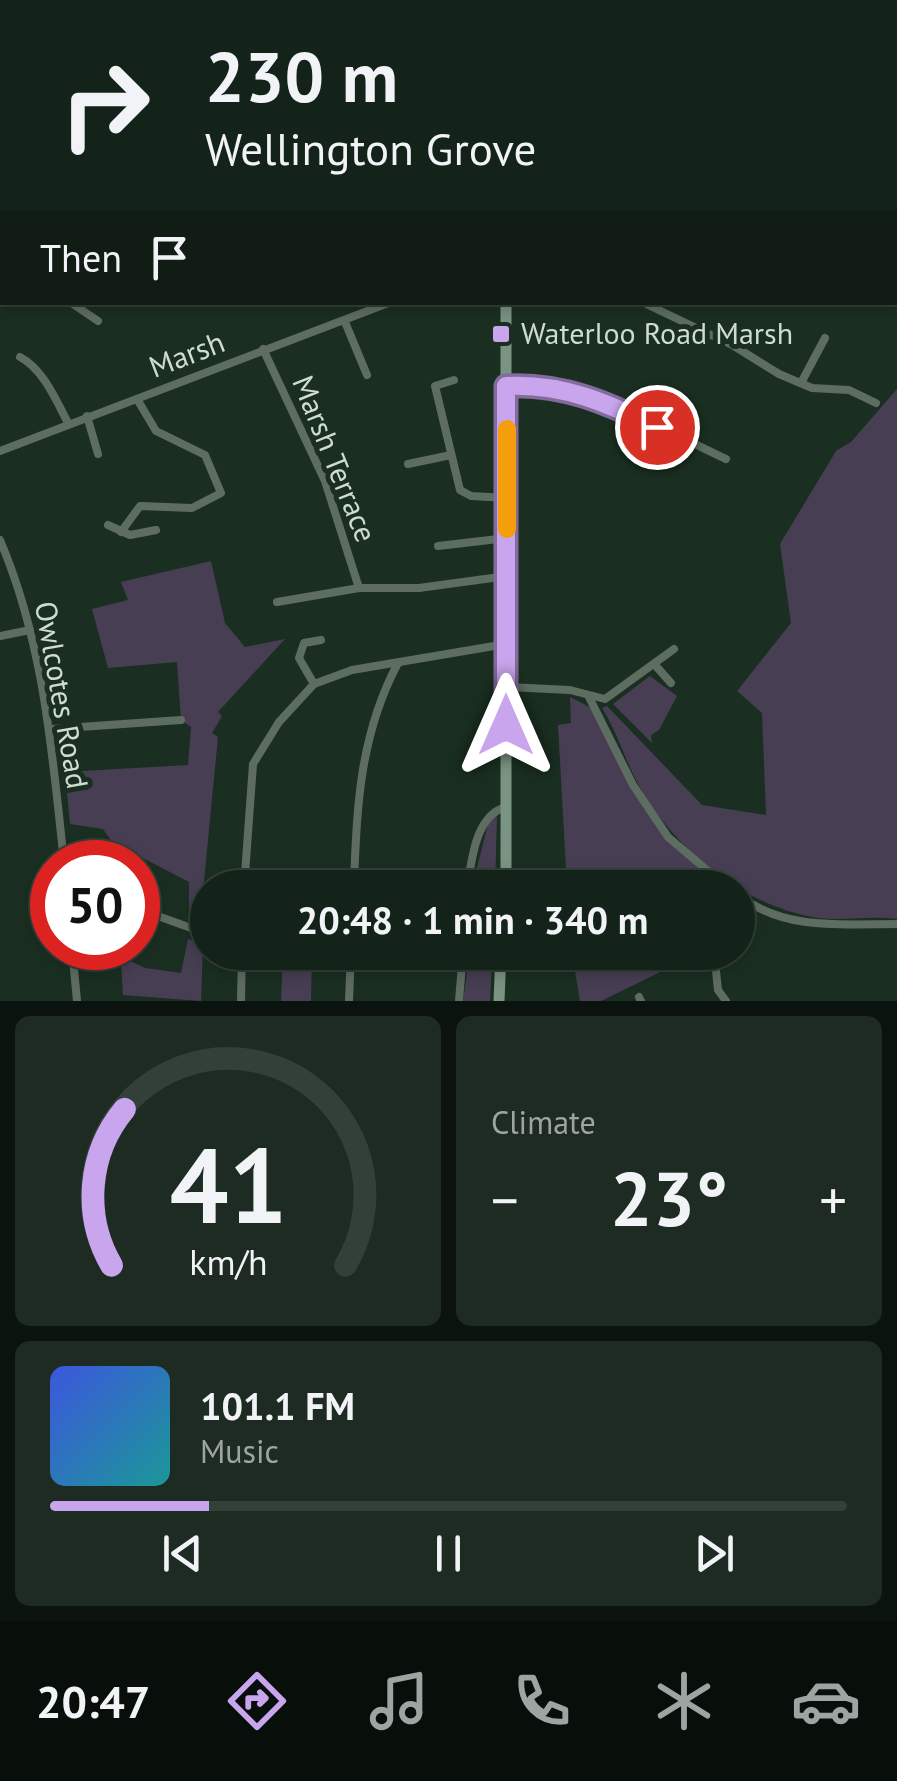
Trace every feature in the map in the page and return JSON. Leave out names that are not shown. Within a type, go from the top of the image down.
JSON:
[{"type":"main road","points":[[506,305],[506,870]]},
{"type":"main road","points":[[498,1001],[500,970]]},
{"type":"street","points":[[74,305],[98,321]]},
{"type":"street","name":"Marsh","points":[[0,451],[384,305]]},
{"type":"street","points":[[656,306],[812,388],[838,387],[876,403]]},
{"type":"street","points":[[345,322],[368,375]]},
{"type":"street","points":[[800,382],[825,338]]},
{"type":"street","name":"Marsh Terrace","points":[[264,349],[325,481],[359,588]]},
{"type":"street","points":[[20,357],[29,362],[53,394],[68,423]]},
{"type":"street","points":[[454,380],[435,386],[460,490],[470,496],[506,498]]},
{"type":"street","points":[[506,386],[538,384],[589,395],[726,459]]},
{"type":"street","points":[[121,532],[140,506],[192,508],[221,494],[205,455],[156,431],[137,398]]},
{"type":"street","points":[[88,416],[98,454]]},
{"type":"street","points":[[408,464],[451,456]]},
{"type":"street","points":[[108,525],[137,535],[156,530]]},
{"type":"street","points":[[438,546],[507,538]]},
{"type":"street","name":"Owlcotes Road","points":[[0,540],[30,630],[51,729],[62,840]]},
{"type":"street","points":[[276,602],[359,588],[418,588],[507,576]]},
{"type":"street","points":[[0,636],[30,630]]},
{"type":"street","points":[[314,684],[299,658],[304,643],[321,640]]},
{"type":"street","points":[[245,870],[253,764],[280,722],[314,684],[352,670],[506,644]]},
{"type":"street","points":[[506,687],[570,690],[589,697],[612,697],[674,649]]},
{"type":"street","points":[[354,870],[356,816],[366,749],[398,664]]},
{"type":"street","points":[[655,665],[671,683]]},
{"type":"street","points":[[589,697],[633,785],[668,836],[701,870]]},
{"type":"street","points":[[51,729],[181,720]]},
{"type":"street","points":[[471,870],[482,824],[488,814],[506,807]]},
{"type":"street","points":[[755,906],[794,922],[897,924]]},
{"type":"street","points":[[160,917],[190,928]]},
{"type":"street","points":[[74,970],[78,1001]]},
{"type":"street","points":[[241,1001],[242,970]]},
{"type":"street","points":[[349,1001],[350,970]]},
{"type":"street","points":[[458,1001],[461,970]]},
{"type":"street","points":[[716,970],[718,990],[726,1001]]},
{"type":"shaded area","points":[[897,389],[897,919],[833,919],[785,910],[755,897],[755,870],[708,867],[649,802],[602,708],[607,706],[702,805],[766,815],[762,713],[737,691],[791,623],[780,544],[836,451],[851,442]]},
{"type":"shaded area","points":[[211,561],[225,623],[245,647],[285,639],[218,712],[222,716],[212,733],[218,737],[205,870],[190,870],[190,929],[189,882],[160,867],[160,840],[111,840],[103,829],[70,824],[65,772],[188,765],[191,727],[181,720],[177,662],[108,668],[92,609],[128,600],[121,582]]},
{"type":"shaded area","points":[[650,676],[677,696],[659,730],[651,735],[652,743],[613,704]]},
{"type":"shaded area","points":[[570,697],[599,712],[633,785],[668,837],[702,870],[566,870],[558,725],[571,723]]},
{"type":"shaded area","points":[[497,814],[495,870],[476,870],[488,824]]},
{"type":"shaded area","points":[[188,939],[190,970],[202,970],[201,1001],[123,995],[121,970],[181,973]]},
{"type":"shaded area","points":[[282,970],[312,970],[311,1001],[281,1001]]},
{"type":"shaded area","points":[[467,970],[492,970],[490,1001],[463,1001]]},
{"type":"shaded area","points":[[575,970],[665,970],[601,1001],[580,1001]]},
{"type":"slow traffic","points":[[507,429],[507,529]]},
{"type":"place","name":"Waterloo Road Marsh","points":[[501,334]]},
{"type":"route","points":[[506,725],[506,386],[538,384],[589,395],[657,427]]}]
